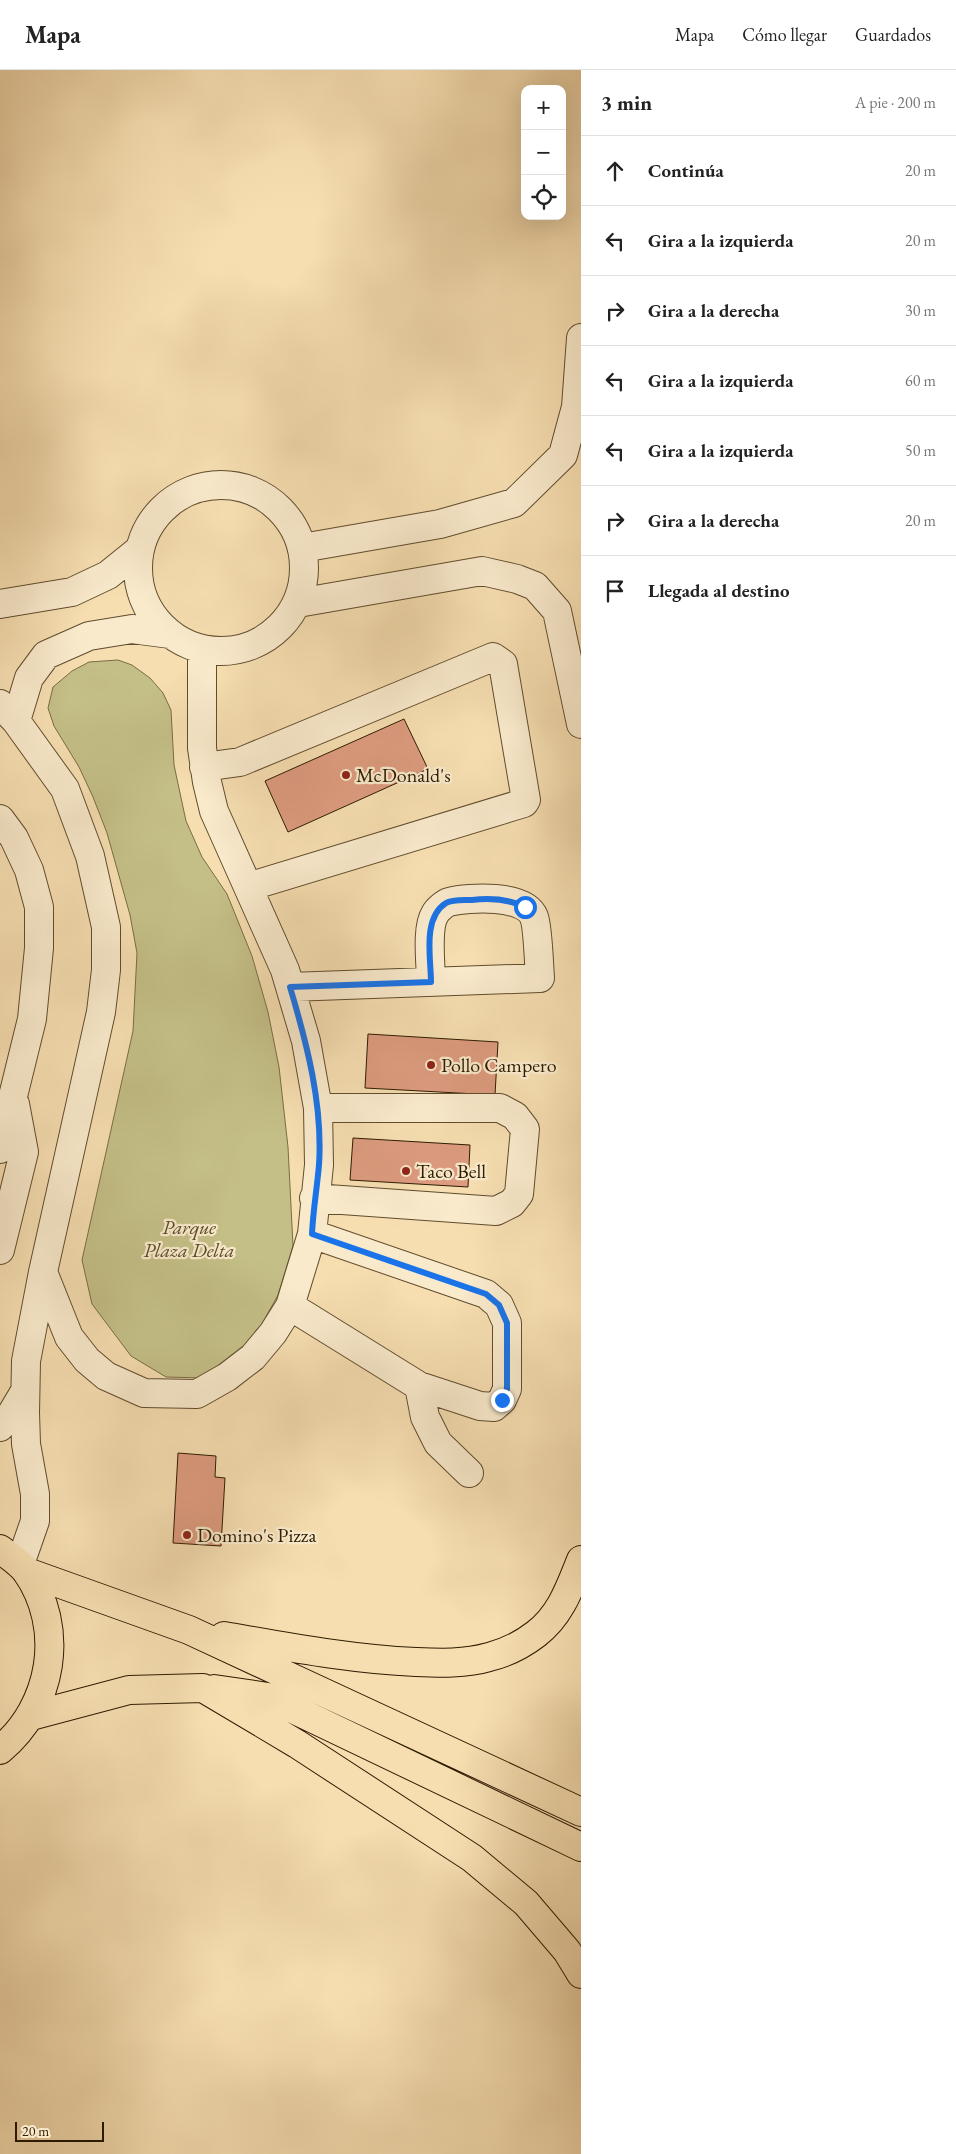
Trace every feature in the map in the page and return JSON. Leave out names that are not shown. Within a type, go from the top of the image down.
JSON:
[{"type":"main road","points":[[189,1630],[322,1653],[391,1660],[451,1663],[488,1657],[520,1644],[537,1634],[556,1614],[569,1592],[581,1560]]},
{"type":"main road","points":[[16,1562],[189,1630],[581,1812]]},
{"type":"main road","points":[[0,1750],[31,1716],[46,1682],[50,1643],[44,1606],[16,1562]]},
{"type":"main road","points":[[31,1716],[129,1690],[203,1688],[268,1697],[581,1847]]},
{"type":"main road","points":[[203,1688],[298,1744],[472,1858],[526,1903],[567,1951],[581,1974]]},
{"type":"street","points":[[302,548],[440,524],[514,503],[563,455],[576,406],[581,338]]},
{"type":"street","points":[[204,486],[235,486],[265,497],[289,519],[302,548],[305,576],[298,603],[282,626],[258,644],[231,651],[202,650],[185,644],[170,634],[154,617],[142,596],[138,574],[140,550],[152,521],[174,498],[204,486]]},
{"type":"street","points":[[0,604],[72,592],[108,575],[140,550]]},
{"type":"street","points":[[298,603],[482,571],[517,579],[535,586],[557,611],[581,724]]},
{"type":"street","points":[[16,1562],[36,1521],[35,1494],[26,1444],[26,1361],[43,1272],[100,1012],[106,970],[106,928],[90,856],[65,788],[8,712],[28,678],[46,655],[89,636],[123,630],[132,629],[170,634]]},
{"type":"street","points":[[43,1272],[68,1337],[87,1360],[106,1376],[144,1393],[197,1394],[227,1377],[253,1357],[273,1334],[290,1306],[312,1234],[314,1198],[319,1165],[318,1108],[306,1041],[285,970],[214,810],[204,767],[202,748],[202,650]]},
{"type":"street","points":[[204,767],[240,762],[493,657],[503,664],[526,800],[524,803],[248,887]]},
{"type":"street","points":[[0,819],[14,838],[29,870],[39,907],[40,948],[32,1019],[0,1149]]},
{"type":"street","points":[[290,987],[431,982],[540,978],[534,917],[525,907],[514,901],[484,899],[447,902],[434,914],[430,931],[431,982]]},
{"type":"street","points":[[0,1250],[24,1152],[13,1096]]},
{"type":"street","points":[[314,1198],[496,1211],[512,1203],[519,1194],[525,1129],[515,1116],[500,1108],[318,1108]]},
{"type":"street","points":[[290,1306],[419,1386],[480,1406],[494,1406],[502,1400],[507,1389],[507,1323],[499,1305],[486,1294],[312,1234]]},
{"type":"street","points":[[419,1386],[426,1417],[438,1443],[468,1473]]},
{"type":"street","points":[[0,1427],[12,1413],[25,1391]]},
{"type":"green space","name":"Parque Plaza Delta","points":[[118,660],[132,665],[150,678],[163,693],[171,710],[174,765],[186,821],[202,857],[227,894],[252,956],[268,1012],[279,1067],[288,1147],[293,1246],[278,1295],[258,1331],[230,1363],[202,1378],[166,1377],[131,1356],[92,1304],[82,1260],[133,1031],[137,953],[130,915],[107,833],[79,767],[54,726],[48,708],[53,687],[72,671],[89,662]]},
{"type":"building","name":"McDonald's","points":[[404,719],[428,769],[288,832],[265,781]]},
{"type":"building","name":"Pollo Campero","points":[[368,1034],[498,1042],[495,1095],[365,1088]]},
{"type":"building","points":[[353,1138],[470,1145],[468,1187],[350,1180]]},
{"type":"building","points":[[178,1453],[216,1456],[215,1477],[225,1478],[221,1546],[173,1543]]},
{"type":"place","name":"McDonald's","points":[[346,775]]},
{"type":"place","name":"Pollo Campero","points":[[431,1065]]},
{"type":"place","name":"Taco Bell","points":[[406,1171]]},
{"type":"place","name":"Domino's Pizza","points":[[187,1535]]},
{"type":"route","points":[[502,1400],[507,1389],[507,1323],[499,1305],[486,1294],[312,1234],[314,1198],[319,1165],[318,1108],[306,1041],[290,987],[431,982],[430,931],[434,914],[447,902],[484,899],[514,901],[525,907]]}]
